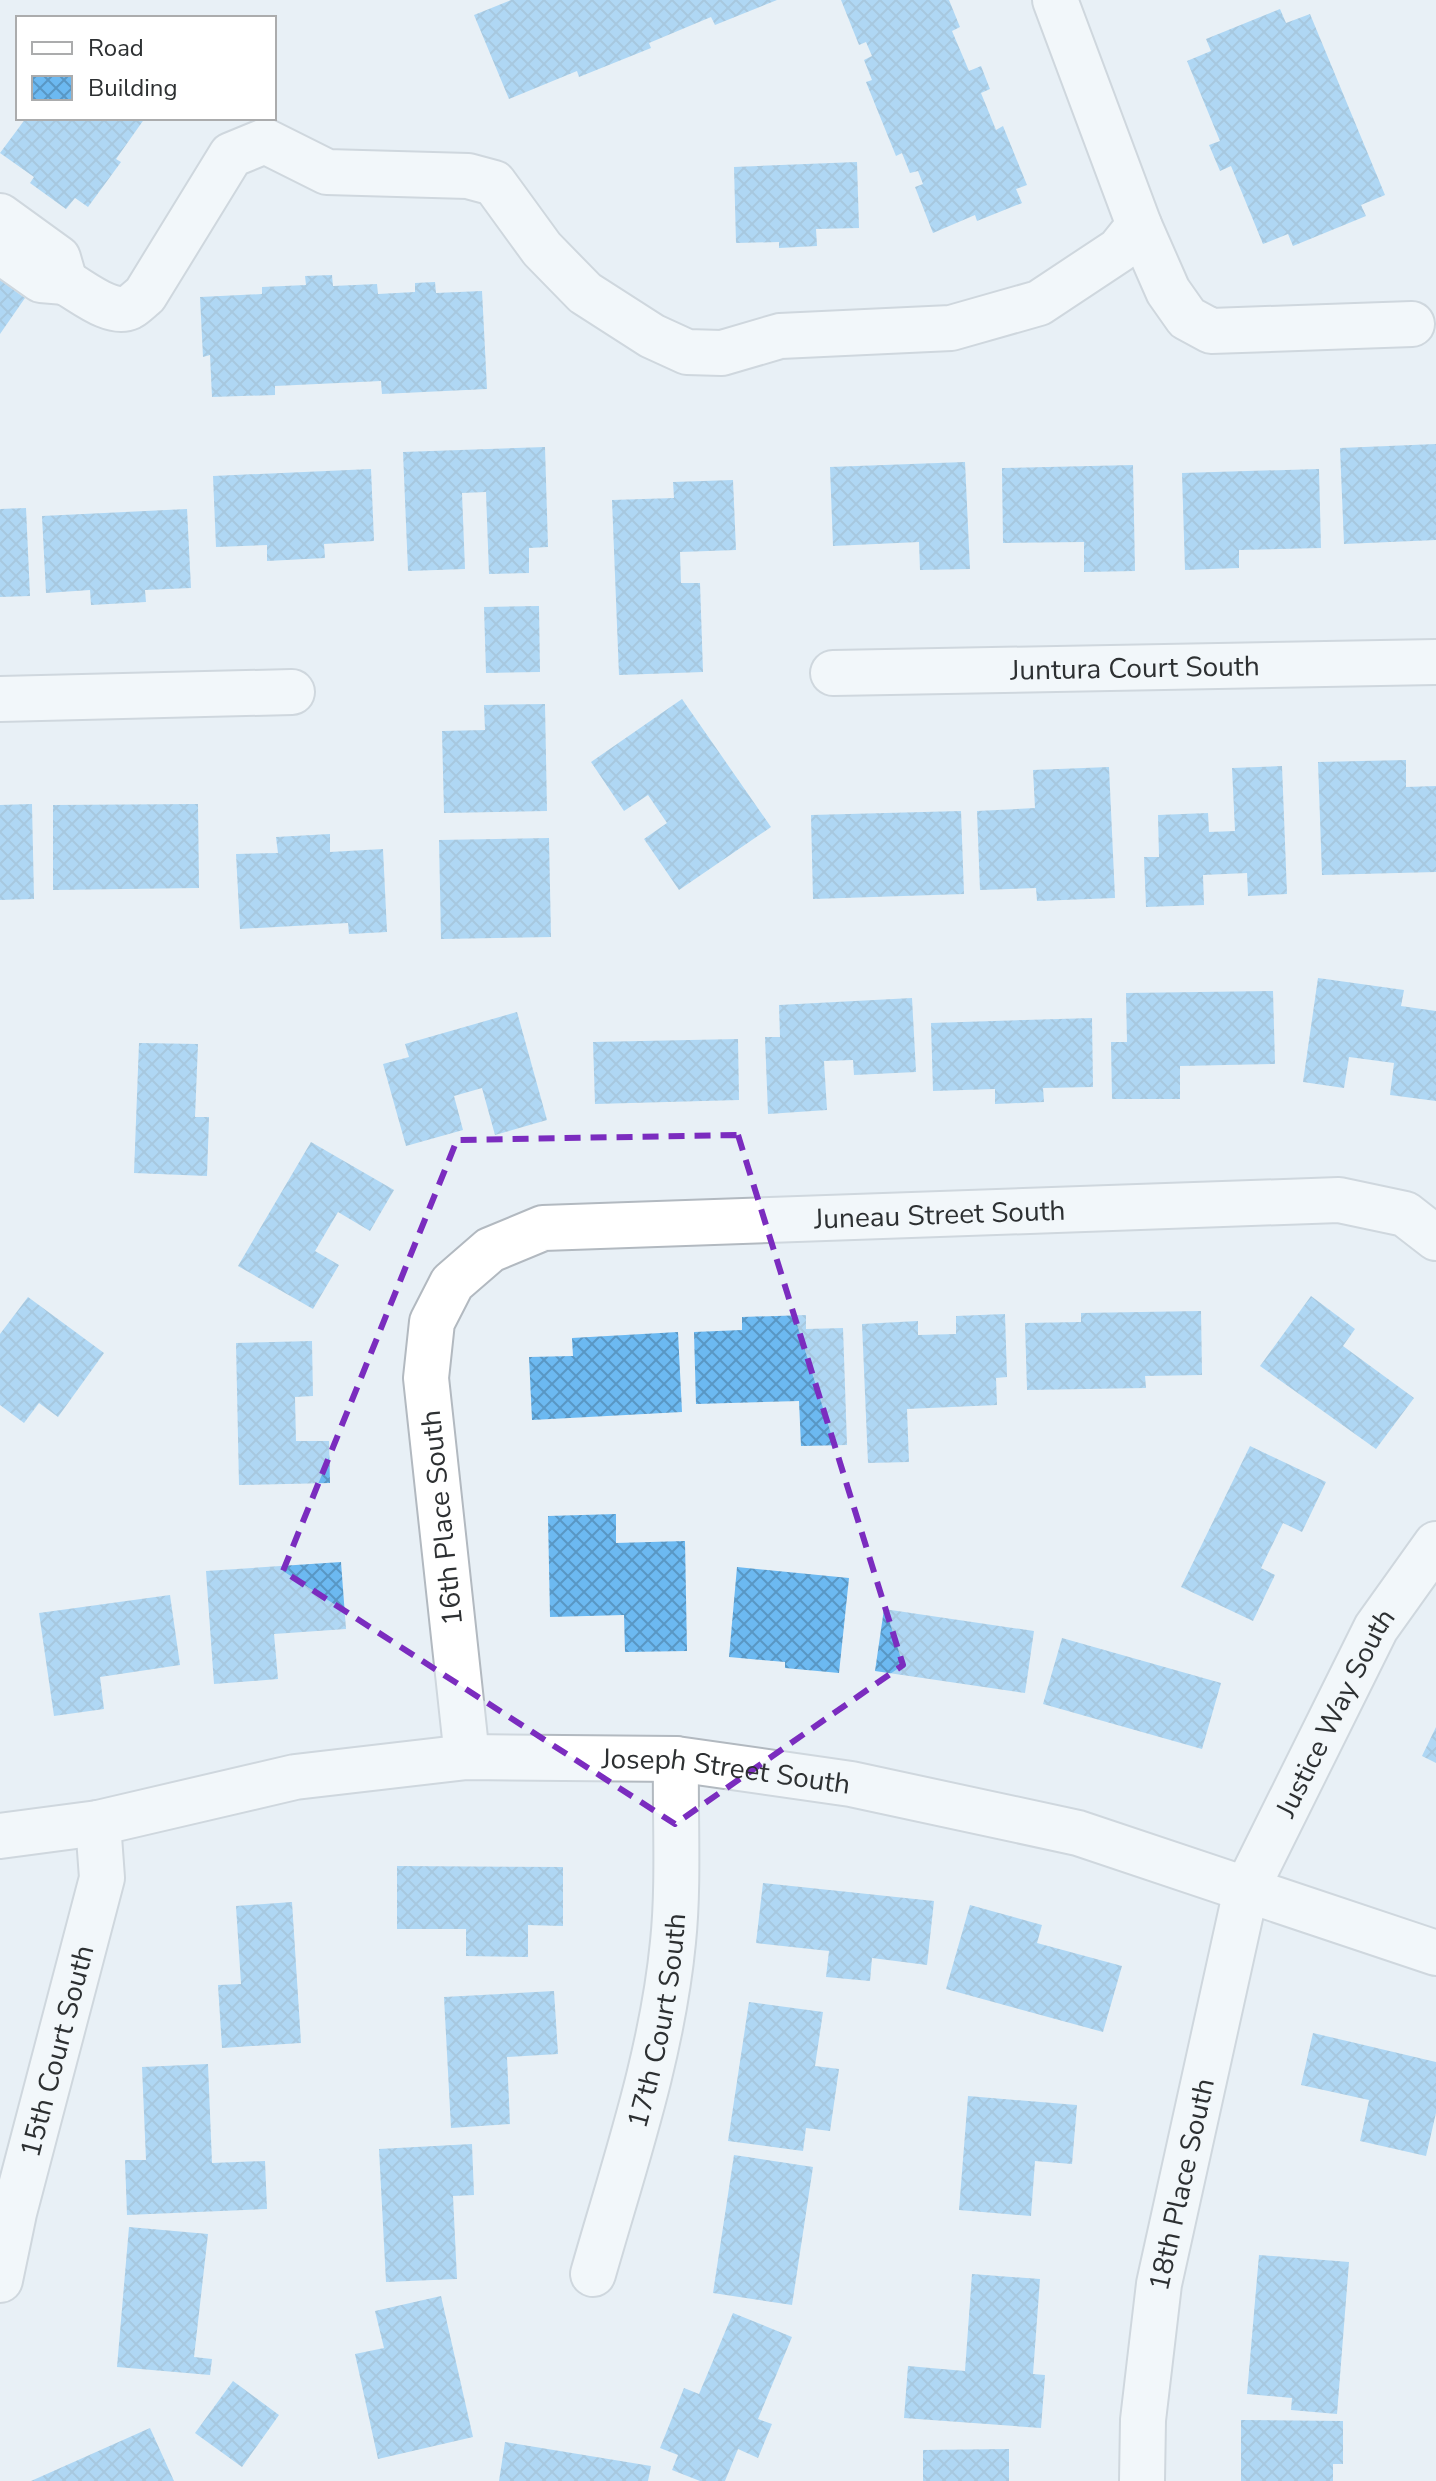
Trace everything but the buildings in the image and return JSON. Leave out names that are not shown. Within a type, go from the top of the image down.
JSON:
[{"type":"street","points":[[1055,0],[1139,225],[1168,291],[1187,318],[1211,331],[1412,324]]},
{"type":"street","points":[[0,251],[41,280],[65,282],[118,309],[129,307],[145,295],[231,155],[265,141],[327,172],[468,176],[494,183],[542,249],[585,293],[652,336],[687,352],[722,353],[780,336],[951,328],[1010,312],[1039,303],[1119,250],[1139,225]]},
{"type":"street","points":[[0,216],[58,258],[65,282]]},
{"type":"street","name":"Juntura Court South","points":[[833,673],[1436,662]]},
{"type":"street","points":[[0,699],[292,692]]},
{"type":"street","name":"Juneau Street South","points":[[452,1283],[490,1250],[543,1228],[1339,1200],[1405,1214],[1436,1238]]},
{"type":"street","name":"16th Place South","points":[[452,1283],[432,1322],[426,1378],[467,1757]]},
{"type":"street","name":"Justice Way South","points":[[1246,1890],[1376,1628],[1436,1544]]},
{"type":"street","name":"Joseph Street South","points":[[0,1836],[98,1823],[295,1777],[467,1757],[676,1759],[851,1784],[1078,1833],[1436,1953]]},
{"type":"street","name":"17th Court South","points":[[593,2274],[653,2065],[666,1993],[673,1941],[676,1759]]},
{"type":"street","name":"15th Court South","points":[[0,2280],[14,2213],[102,1878],[98,1823]]},
{"type":"street","name":"18th Place South","points":[[1142,2481],[1143,2420],[1159,2284],[1246,1890]]},
{"type":"highlighted area","points":[[738,1135],[903,1665],[675,1824],[283,1571],[457,1140]]}]
